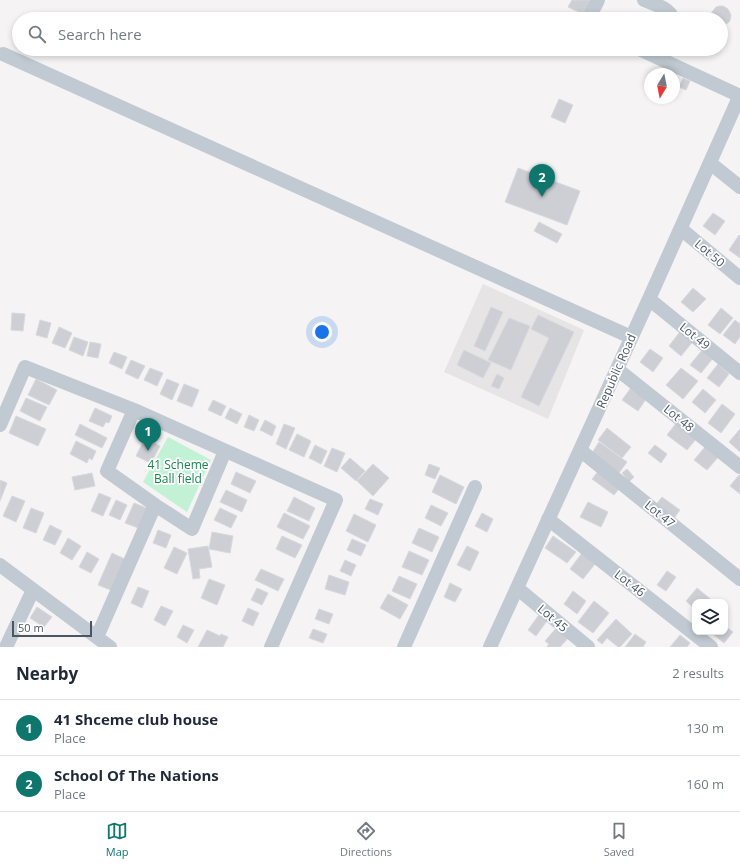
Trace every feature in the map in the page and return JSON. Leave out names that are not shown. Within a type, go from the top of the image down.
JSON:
[{"type":"street","points":[[593,12],[598,0]]},
{"type":"street","points":[[644,0],[669,12]]},
{"type":"street","points":[[3,54],[631,336]]},
{"type":"street","points":[[666,56],[740,95]]},
{"type":"street","name":"Republic Road","points":[[490,647],[681,229],[740,95]]},
{"type":"street","points":[[710,163],[740,187]]},
{"type":"street","name":"Lot 50","points":[[681,229],[740,278]]},
{"type":"street","name":"Lot 49","points":[[649,299],[740,373]]},
{"type":"street","points":[[0,424],[25,366],[134,410],[225,452],[336,500],[271,647]]},
{"type":"street","name":"Lot 48","points":[[617,369],[740,467]]},
{"type":"street","points":[[134,410],[107,471],[192,529],[225,452]]},
{"type":"street","name":"Lot 47","points":[[580,450],[740,579]]},
{"type":"street","points":[[404,647],[475,487]]},
{"type":"street","points":[[97,637],[155,505]]},
{"type":"street","name":"Lot 46","points":[[548,519],[711,647]]},
{"type":"street","points":[[0,565],[110,647]]},
{"type":"street","name":"Lot 45","points":[[517,588],[588,647]]},
{"type":"street","points":[[6,647],[34,590]]},
{"type":"shaded area","points":[[483,284],[584,330],[548,419],[444,372]]},
{"type":"green space","name":"41 Scheme Ball field","points":[[168,437],[211,460],[187,512],[143,482]]},
{"type":"building","points":[[572,0],[592,0],[586,12],[579,12],[568,7]]},
{"type":"building","points":[[723,6],[728,9],[731,15],[728,23],[728,12],[712,12],[716,7]]},
{"type":"building","points":[[683,78],[690,81],[686,90],[680,87]]},
{"type":"building","points":[[559,99],[573,105],[565,123],[551,117]]},
{"type":"building","points":[[518,168],[580,191],[567,225],[505,202]]},
{"type":"building","points":[[713,213],[725,221],[715,235],[703,226]]},
{"type":"building","points":[[539,222],[562,234],[557,243],[534,231]]},
{"type":"building","points":[[739,235],[740,236],[740,258],[729,250]]},
{"type":"building","points":[[693,288],[706,299],[693,312],[681,302]]},
{"type":"building","points":[[491,307],[503,312],[485,351],[474,346]]},
{"type":"building","points":[[721,308],[733,318],[720,334],[708,325]]},
{"type":"building","points":[[12,313],[25,314],[23,331],[11,330]]},
{"type":"building","points":[[538,315],[574,332],[539,406],[521,397],[549,338],[531,329]]},
{"type":"building","points":[[509,318],[530,326],[511,370],[488,360]]},
{"type":"building","points":[[40,320],[51,323],[47,338],[36,335]]},
{"type":"building","points":[[735,320],[740,324],[740,337],[735,344],[723,335]]},
{"type":"building","points":[[59,327],[72,333],[65,348],[52,343]]},
{"type":"building","points":[[682,329],[695,339],[681,356],[669,346]]},
{"type":"building","points":[[74,337],[88,342],[83,356],[69,350]]},
{"type":"building","points":[[90,342],[101,344],[98,358],[87,356]]},
{"type":"building","points":[[650,349],[663,358],[653,372],[640,362]]},
{"type":"building","points":[[703,349],[714,357],[701,373],[690,365]]},
{"type":"building","points":[[464,350],[491,363],[483,378],[457,365]]},
{"type":"building","points":[[114,352],[127,357],[122,369],[109,363]]},
{"type":"building","points":[[131,360],[145,366],[138,379],[125,373]]},
{"type":"building","points":[[718,364],[729,374],[719,387],[707,378]]},
{"type":"building","points":[[150,368],[163,373],[157,386],[144,380]]},
{"type":"building","points":[[681,368],[698,381],[683,399],[666,385]]},
{"type":"building","points":[[497,374],[504,378],[499,389],[491,386]]},
{"type":"building","points":[[36,379],[57,390],[49,405],[28,395]]},
{"type":"building","points":[[167,379],[179,384],[172,400],[160,394]]},
{"type":"building","points":[[184,384],[199,390],[192,407],[177,401]]},
{"type":"building","points":[[633,385],[648,396],[638,411],[622,400]]},
{"type":"building","points":[[703,389],[716,400],[705,413],[692,402]]},
{"type":"building","points":[[26,398],[47,407],[40,421],[20,411]]},
{"type":"building","points":[[213,400],[226,406],[221,416],[208,410]]},
{"type":"building","points":[[722,404],[735,414],[721,433],[708,423]]},
{"type":"building","points":[[95,408],[112,416],[109,423],[106,422],[103,427],[89,421]]},
{"type":"building","points":[[230,408],[242,414],[237,424],[225,418]]},
{"type":"building","points":[[249,415],[259,420],[254,431],[244,427]]},
{"type":"building","points":[[16,416],[46,429],[38,446],[9,433]]},
{"type":"building","points":[[265,420],[276,426],[272,436],[260,430]]},
{"type":"building","points":[[677,422],[697,438],[687,450],[667,435]]},
{"type":"building","points":[[80,424],[107,438],[102,448],[75,435]]},
{"type":"building","points":[[284,424],[295,428],[286,449],[276,444]]},
{"type":"building","points":[[607,428],[631,447],[622,458],[598,440]]},
{"type":"building","points":[[740,429],[740,452],[729,442]]},
{"type":"building","points":[[297,434],[311,441],[304,457],[289,450]]},
{"type":"building","points":[[145,438],[160,446],[151,463],[136,456]]},
{"type":"building","points":[[76,441],[96,451],[92,460],[89,458],[87,463],[70,454]]},
{"type":"building","points":[[599,442],[627,462],[619,473],[592,453]]},
{"type":"building","points":[[315,445],[327,451],[321,464],[309,458]]},
{"type":"building","points":[[655,445],[667,454],[661,463],[648,453]]},
{"type":"building","points":[[705,447],[720,455],[707,470],[694,460]]},
{"type":"building","points":[[332,448],[345,453],[337,472],[324,466]]},
{"type":"building","points":[[350,458],[365,471],[356,481],[341,468]]},
{"type":"building","points":[[373,464],[389,478],[373,496],[357,481]]},
{"type":"building","points":[[429,464],[440,468],[435,479],[425,475]]},
{"type":"building","points":[[600,469],[622,485],[614,495],[592,479]]},
{"type":"building","points":[[627,469],[634,477],[629,482],[622,473]]},
{"type":"building","points":[[236,472],[256,481],[250,493],[231,484]]},
{"type":"building","points":[[92,473],[95,486],[75,490],[72,477]]},
{"type":"building","points":[[440,475],[464,487],[456,504],[432,492]]},
{"type":"building","points":[[739,475],[740,476],[740,494],[730,486]]},
{"type":"building","points":[[0,480],[7,483],[0,501]]},
{"type":"building","points":[[226,490],[247,500],[242,512],[220,502]]},
{"type":"building","points":[[99,493],[111,498],[103,516],[91,511]]},
{"type":"building","points":[[12,496],[25,501],[16,522],[3,516]]},
{"type":"building","points":[[294,497],[315,508],[309,521],[287,511]]},
{"type":"building","points":[[662,497],[680,510],[672,521],[654,507]]},
{"type":"building","points":[[370,499],[383,504],[378,515],[365,509]]},
{"type":"building","points":[[116,500],[127,505],[120,520],[109,515]]},
{"type":"building","points":[[588,502],[608,512],[601,527],[580,517]]},
{"type":"building","points":[[134,503],[149,509],[141,529],[125,523]]},
{"type":"building","points":[[431,505],[448,513],[441,526],[425,518]]},
{"type":"building","points":[[31,508],[44,513],[36,533],[23,528]]},
{"type":"building","points":[[220,508],[237,516],[231,528],[214,520]]},
{"type":"building","points":[[284,513],[310,526],[303,539],[277,527]]},
{"type":"building","points":[[482,513],[493,519],[487,532],[475,526]]},
{"type":"building","points":[[354,514],[376,525],[368,542],[346,531]]},
{"type":"building","points":[[50,525],[62,531],[55,545],[43,540]]},
{"type":"building","points":[[419,528],[439,537],[432,552],[412,543]]},
{"type":"building","points":[[158,530],[171,535],[166,548],[153,543]]},
{"type":"building","points":[[212,532],[233,536],[230,553],[209,549]]},
{"type":"building","points":[[282,536],[302,545],[295,558],[276,549]]},
{"type":"building","points":[[553,536],[576,552],[567,563],[545,548]]},
{"type":"building","points":[[68,538],[81,546],[72,560],[60,553]]},
{"type":"building","points":[[352,539],[366,545],[361,556],[347,550]]},
{"type":"building","points":[[208,546],[212,567],[199,569],[200,578],[193,579],[188,549]]},
{"type":"building","points":[[467,546],[479,552],[470,571],[457,565]]},
{"type":"building","points":[[174,547],[187,553],[177,574],[164,568]]},
{"type":"building","points":[[409,551],[429,560],[422,575],[402,567]]},
{"type":"building","points":[[87,552],[99,559],[91,573],[79,567]]},
{"type":"building","points":[[112,553],[127,560],[113,591],[98,585]]},
{"type":"building","points":[[582,553],[595,564],[583,579],[570,569]]},
{"type":"building","points":[[345,560],[356,565],[351,576],[340,571]]},
{"type":"building","points":[[261,569],[284,579],[278,591],[255,580]]},
{"type":"building","points":[[667,571],[676,577],[666,591],[657,585]]},
{"type":"building","points":[[329,575],[349,582],[345,595],[325,589]]},
{"type":"building","points":[[399,576],[417,584],[410,599],[392,591]]},
{"type":"building","points":[[209,579],[225,585],[217,605],[201,598]]},
{"type":"building","points":[[450,583],[462,589],[455,602],[444,597]]},
{"type":"building","points":[[138,587],[149,591],[142,608],[131,603]]},
{"type":"building","points":[[257,588],[268,593],[262,605],[251,600]]},
{"type":"building","points":[[697,588],[710,599],[692,599],[692,606],[686,601]]},
{"type":"building","points":[[573,591],[586,601],[577,614],[564,604]]},
{"type":"building","points":[[388,594],[408,605],[400,619],[380,608]]},
{"type":"building","points":[[594,601],[609,613],[593,633],[578,622]]},
{"type":"building","points":[[161,606],[173,611],[165,626],[154,620]]},
{"type":"building","points":[[37,607],[52,617],[44,627],[30,618]]},
{"type":"building","points":[[248,608],[259,613],[253,626],[242,621]]},
{"type":"building","points":[[319,609],[333,614],[329,624],[315,619]]},
{"type":"building","points":[[541,612],[549,618],[536,636],[528,630]]},
{"type":"building","points":[[616,619],[632,634],[620,647],[607,638],[602,644],[597,640]]},
{"type":"building","points":[[183,625],[194,630],[187,643],[177,637]]},
{"type":"building","points":[[558,626],[570,636],[560,647],[548,647],[547,646],[549,644],[545,641]]},
{"type":"building","points":[[728,628],[733,632],[724,643],[714,635],[728,635]]},
{"type":"building","points":[[313,629],[327,634],[323,643],[309,638]]},
{"type":"building","points":[[207,630],[220,636],[221,634],[228,637],[223,647],[198,647]]},
{"type":"building","points":[[635,634],[646,642],[643,647],[625,647]]},
{"type":"building","points":[[680,635],[690,643],[687,647],[670,647]]},
{"type":"place","name":"School Of The Nations","points":[[542,197]]},
{"type":"place","name":"41 Shceme club house","points":[[148,451]]}]
